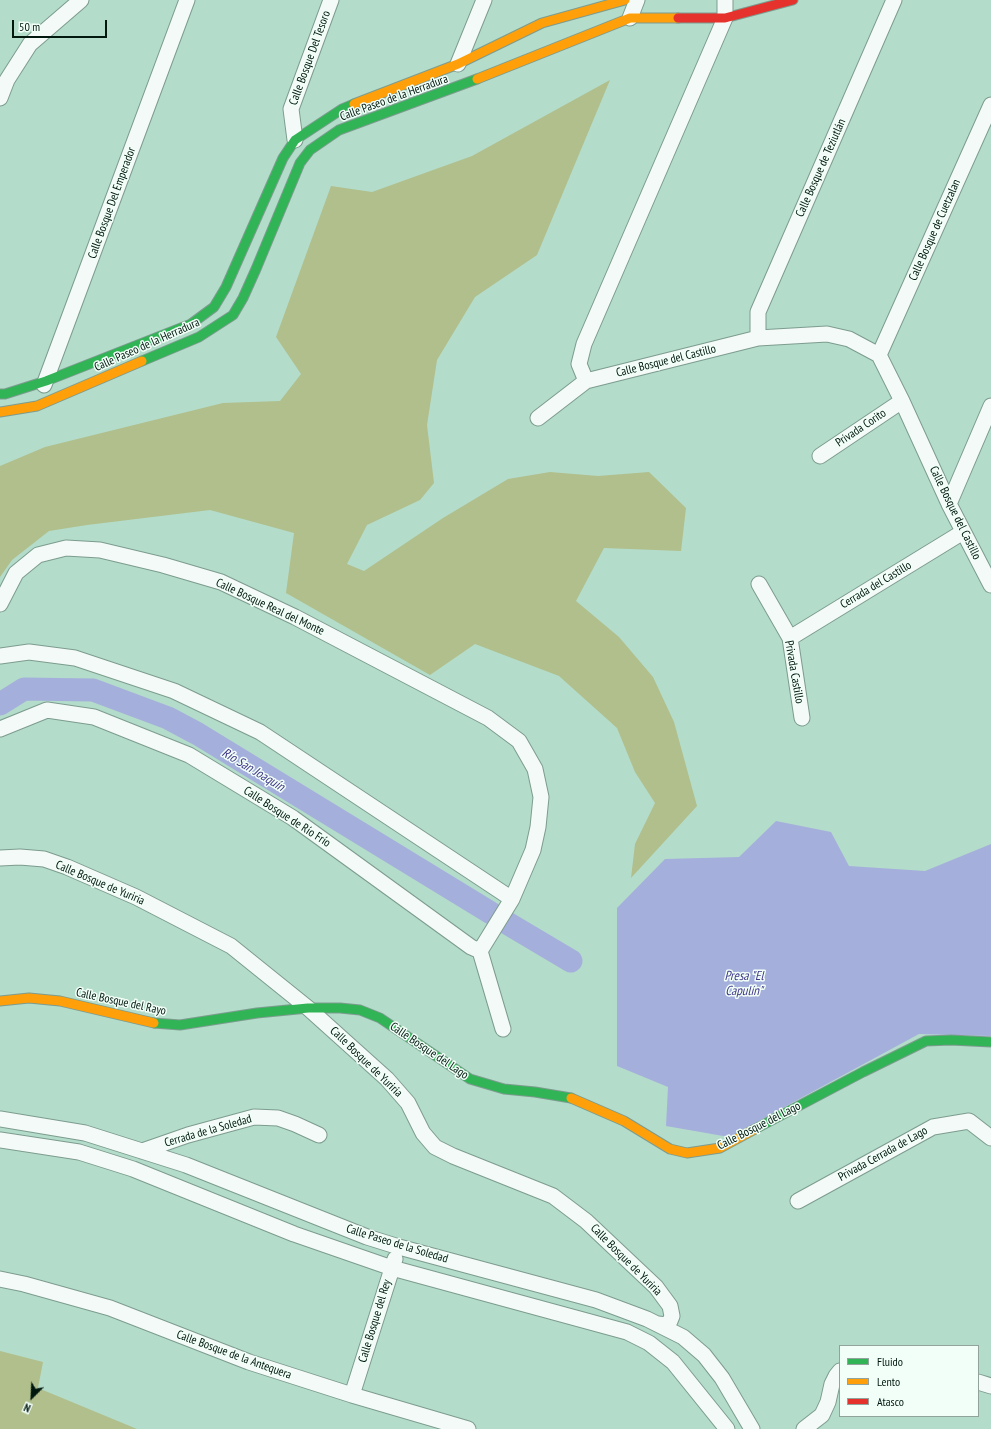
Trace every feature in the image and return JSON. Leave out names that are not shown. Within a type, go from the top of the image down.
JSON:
[{"type":"main road","name":"Calle Paseo de la Herradura","points":[[0,394],[46,381],[191,324],[214,307],[235,266],[283,158],[295,140],[342,108],[458,64],[542,23],[625,0]]},
{"type":"main road","name":"Calle Paseo de la Herradura","points":[[0,412],[37,406],[199,337],[233,315],[253,276],[300,163],[310,150],[339,130],[450,90],[630,18],[725,18],[774,2],[793,0]]},
{"type":"main road","name":"Calle Bosque del Rayo","points":[[0,1001],[29,998],[60,1001],[159,1024],[180,1025],[308,1008]]},
{"type":"main road","name":"Calle Bosque del Lago","points":[[308,1008],[340,1008],[360,1010],[380,1018],[470,1079],[504,1089],[536,1092],[571,1098],[624,1121],[670,1149],[686,1153],[720,1148],[862,1072],[926,1041],[951,1040],[991,1042]]},
{"type":"street","points":[[0,98],[8,80],[30,44],[81,0]]},
{"type":"street","name":"Calle Bosque Del Emperador","points":[[37,406],[187,0]]},
{"type":"street","name":"Calle Bosque Del Tesoro","points":[[295,140],[290,109],[331,0]]},
{"type":"street","points":[[458,64],[484,0]]},
{"type":"street","points":[[630,18],[637,0]]},
{"type":"street","points":[[538,418],[586,381],[579,364],[584,344],[725,18],[725,0]]},
{"type":"street","name":"Calle Bosque de Teziutlán","points":[[758,338],[758,312],[894,0]]},
{"type":"street","name":"Calle Bosque de Cuetzalan","points":[[879,355],[991,105]]},
{"type":"street","name":"Calle Bosque del Castillo","points":[[586,381],[758,338],[827,334],[849,339],[879,355],[902,401],[949,504],[991,585]]},
{"type":"street","name":"Privada Corito","points":[[820,456],[902,401]]},
{"type":"street","points":[[949,504],[991,406]]},
{"type":"street","name":"Cerrada del Castillo","points":[[790,638],[963,532]]},
{"type":"street","name":"Calle Bosque Real del Monte","points":[[0,604],[16,573],[38,555],[66,548],[100,550],[163,565],[222,582],[488,718],[519,741],[535,769],[541,797],[538,827],[533,850],[512,899]]},
{"type":"street","name":"Privada Castillo","points":[[758,584],[790,638],[802,718]]},
{"type":"street","points":[[0,656],[29,652],[75,658],[174,691],[260,732],[512,899],[480,951],[503,1029]]},
{"type":"street","name":"Calle Bosque de Río Frío","points":[[0,729],[47,710],[94,717],[189,755],[294,818],[471,947],[480,951]]},
{"type":"street","name":"Calle Bosque de Yuriria","points":[[0,858],[20,857],[44,859],[67,867],[136,897],[231,946],[308,1008],[387,1079],[408,1103],[423,1133],[435,1147],[554,1196],[586,1221],[656,1287],[670,1306],[672,1316],[670,1321],[666,1325],[658,1324]]},
{"type":"street","name":"Cerrada de la Soledad","points":[[142,1151],[188,1134],[254,1117],[278,1118],[319,1135]]},
{"type":"street","name":"Calle Paseo de la Soledad","points":[[0,1119],[86,1133],[193,1168],[367,1237],[628,1310],[683,1337],[704,1355],[722,1378],[750,1426]]},
{"type":"street","name":"Privada Cerrada de Lago","points":[[798,1201],[933,1127],[969,1121],[991,1138]]},
{"type":"street","name":"Calle Paseo de la Soledad","points":[[0,1140],[79,1152],[133,1169],[294,1234],[392,1268],[627,1332],[649,1343],[673,1362],[727,1429]]},
{"type":"street","name":"Calle Bosque del Rey","points":[[352,1395],[400,1247]]},
{"type":"street","name":"Calle Bosque de la Antequera","points":[[0,1279],[24,1284],[110,1308],[249,1362],[352,1395],[468,1429]]},
{"type":"street","points":[[804,1429],[822,1415],[828,1402],[832,1384],[839,1372]]},
{"type":"street","points":[[979,1382],[991,1386]]},
{"type":"street","points":[[750,1426],[762,1429]]},
{"type":"green space","points":[[610,80],[537,255],[475,297],[437,360],[427,425],[434,483],[420,500],[367,525],[347,564],[364,571],[443,518],[508,479],[550,472],[598,476],[649,472],[686,508],[681,551],[604,548],[576,601],[619,637],[653,677],[674,722],[697,806],[631,878],[635,844],[655,803],[635,772],[617,728],[559,676],[475,644],[430,675],[286,593],[294,533],[210,510],[87,525],[49,531],[12,560],[0,577],[0,466],[45,447],[223,403],[280,401],[301,374],[276,337],[331,186],[372,192],[472,156]]},
{"type":"green space","points":[[0,1351],[43,1362],[38,1388],[137,1429],[0,1429]]},
{"type":"water","name":"Presa \"El Capulín\"","points":[[776,821],[831,832],[849,866],[925,871],[991,844],[991,1036],[919,1034],[729,1137],[666,1126],[668,1087],[617,1066],[617,908],[665,859],[739,857]]},
{"type":"waterway","name":"Río San Joaquín","points":[[0,704],[24,689],[93,690],[168,718],[198,734],[491,913]]},
{"type":"waterway","name":"Río San Joaquín","points":[[507,923],[571,961]]},
{"type":"traffic: fast","points":[[142,361],[199,337],[233,315],[243,298],[256,269],[300,163],[310,150],[339,130],[477,79]]},
{"type":"traffic: fast","points":[[0,394],[5,394],[46,381],[191,324],[214,307],[226,287],[283,158],[295,140],[342,109],[354,104]]},
{"type":"traffic: fast","points":[[154,1023],[180,1025],[257,1013],[308,1008],[340,1008],[360,1010],[380,1018],[470,1079],[504,1089],[571,1098]]},
{"type":"traffic: fast","points":[[755,1129],[863,1072],[926,1041],[951,1040],[991,1042]]},
{"type":"traffic: slow","points":[[354,104],[458,64],[542,23],[625,0]]},
{"type":"traffic: slow","points":[[477,79],[630,18],[678,18]]},
{"type":"traffic: slow","points":[[0,412],[37,406],[142,361]]},
{"type":"traffic: slow","points":[[0,1001],[29,998],[60,1001],[154,1023]]},
{"type":"traffic: slow","points":[[571,1098],[624,1121],[670,1149],[687,1153],[720,1148],[755,1129]]},
{"type":"traffic: jam","points":[[678,18],[725,18],[793,0]]}]
